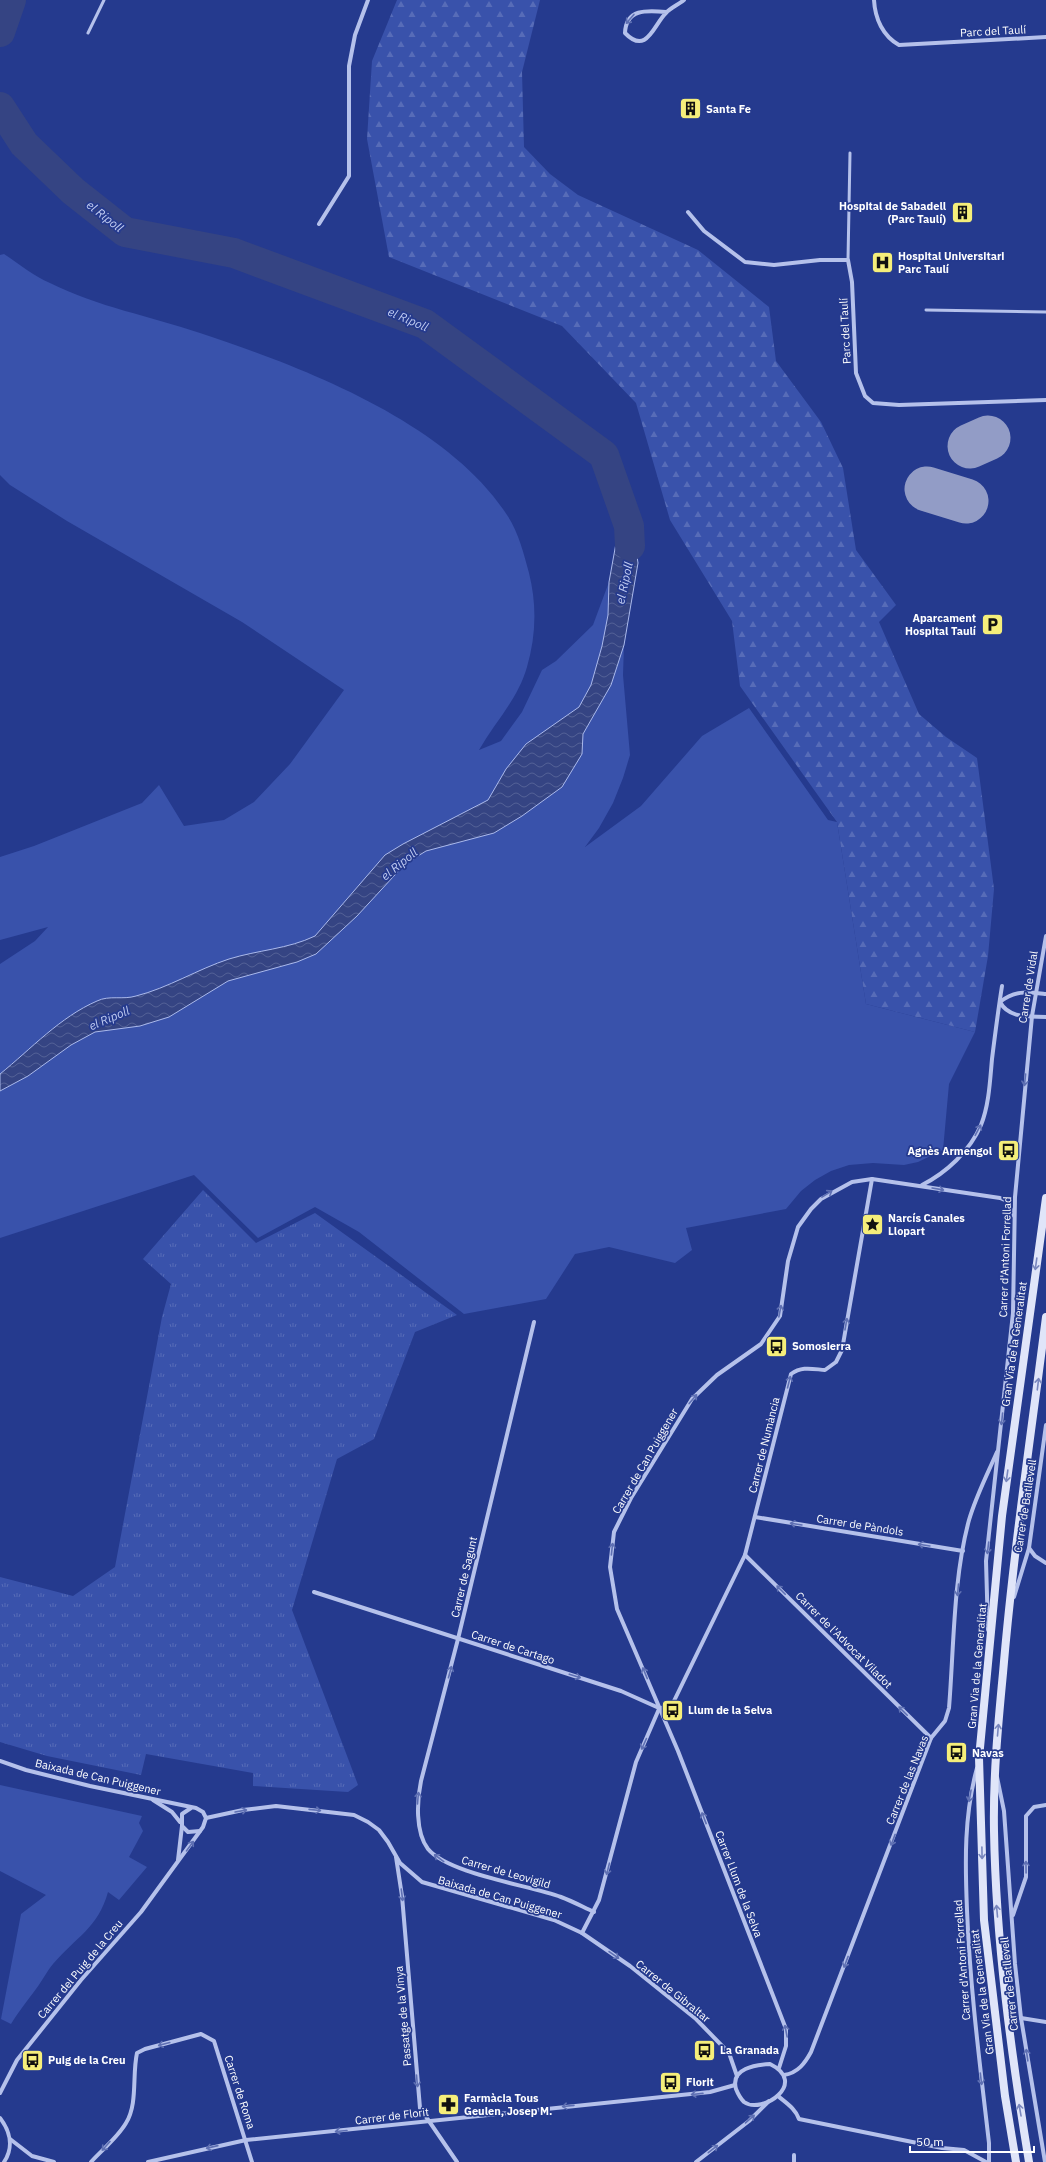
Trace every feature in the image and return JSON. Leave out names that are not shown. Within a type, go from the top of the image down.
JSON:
[{"type":"street","points":[[319,224],[349,176],[349,66],[355,35],[368,0]]},
{"type":"street","points":[[666,12],[651,11],[634,14],[625,24],[625,33],[630,39],[639,40],[647,38],[654,32],[666,12],[684,0]]},
{"type":"street","name":"Parc del Taulí","points":[[874,0],[875,11],[882,28],[890,40],[899,46],[1046,37]]},
{"type":"street","points":[[688,212],[704,231],[745,262],[774,265],[820,260],[848,260]]},
{"type":"street","name":"Parc del Taulí","points":[[848,260],[852,282],[856,373],[865,396],[873,403],[899,405],[1046,400]]},
{"type":"street","name":"Carrer de Vidal","points":[[1029,1041],[1046,936]]},
{"type":"street","points":[[922,1186],[938,1177],[954,1163],[968,1146],[981,1126],[988,1100],[1002,986]]},
{"type":"street","points":[[1000,1002],[1008,996],[1025,991],[1046,994]]},
{"type":"street","points":[[1000,1002],[1003,1009],[1011,1013],[1045,1017]]},
{"type":"street","name":"Carrer d'Antoni Forrellad","points":[[988,1664],[986,1561],[1013,1313],[1014,1216],[1029,1041]]},
{"type":"street","points":[[872,1179],[1004,1199],[1010,1204],[1014,1216]]},
{"type":"street","name":"Carrer de Can Puiggener","points":[[660,1709],[617,1609],[610,1567],[614,1532],[631,1498],[692,1399],[716,1375],[761,1344],[780,1316],[788,1261],[798,1227],[811,1208],[821,1199],[852,1182],[872,1179]]},
{"type":"street","name":"Carrer de Numància","points":[[660,1709],[673,1703],[745,1555],[791,1374],[798,1369],[805,1368],[825,1370],[836,1362],[842,1350],[872,1179]]},
{"type":"street","name":"Gran Via de la Generalitat","points":[[1016,2162],[1005,2096],[984,1920],[979,1758],[1002,1516],[1046,1198]]},
{"type":"street","name":"Gran Via de la Generalitat","points":[[1029,2162],[1018,2096],[1000,1940],[994,1830],[995,1769],[1009,1610],[1046,1316]]},
{"type":"street","name":"Carrer de Sagunt","points":[[423,1837],[418,1818],[417,1798],[458,1639],[534,1322]]},
{"type":"street","name":"Carrer de Batllevell","points":[[1009,1610],[1029,1548],[1046,1425]]},
{"type":"street","name":"Carrer de las Navas","points":[[784,2075],[800,2068],[805,2063],[811,2052],[931,1738],[945,1722],[949,1708],[963,1551],[969,1520],[978,1495],[999,1448]]},
{"type":"street","name":"Carrer de Pàndols","points":[[754,1517],[963,1551]]},
{"type":"street","points":[[1029,1548],[1035,1556],[1046,1563]]},
{"type":"street","name":"Carrer de l'Advocat Viladot","points":[[745,1555],[931,1738]]},
{"type":"street","name":"Carrer de Cartago","points":[[314,1592],[621,1691],[660,1709]]},
{"type":"street","points":[[582,1933],[594,1912],[604,1887],[636,1762],[660,1709]]},
{"type":"street","name":"Carrer Llum de la Selva","points":[[660,1709],[786,2028],[786,2046],[779,2068]]},
{"type":"street","name":"Carrer d'Antoni Forrellad","points":[[979,1758],[970,1794],[966,1823],[966,1891],[972,1998],[989,2143],[989,2162]]},
{"type":"street","name":"Baixada de Can Puiggener","points":[[0,1760],[26,1770],[90,1786],[146,1796],[192,1808]]},
{"type":"street","points":[[995,1769],[1001,1790],[1004,1811],[1012,1918]]},
{"type":"street","points":[[146,1796],[164,1807],[188,1832],[200,1830],[206,1818],[199,1810],[192,1808],[182,1814],[181,1824]]},
{"type":"street","name":"Baixada de Can Puiggener","points":[[206,1818],[243,1810],[276,1806],[354,1815],[379,1830],[388,1842],[396,1857],[411,1874],[422,1882],[434,1887],[554,1920],[582,1933]]},
{"type":"street","name":"Carrer de Batllevell","points":[[1045,2162],[1022,2018],[1012,1918],[1026,1877],[1026,1816],[1034,1807],[1046,1806]]},
{"type":"street","name":"Carrer del Puig de la Creu","points":[[178,1861],[181,1824]]},
{"type":"street","name":"Carrer del Puig de la Creu","points":[[0,2092],[17,2060],[81,1980],[141,1912],[200,1830]]},
{"type":"street","name":"Carrer de Leovigild","points":[[423,1837],[428,1848],[449,1865],[561,1897],[594,1912]]},
{"type":"street","name":"Passatge de la Vinya","points":[[396,1857],[402,1896],[420,2108],[457,2162]]},
{"type":"street","name":"Carrer de Gibraltar","points":[[582,1933],[630,1966],[696,2019],[729,2053],[737,2076]]},
{"type":"street","points":[[1022,2018],[1046,2022]]},
{"type":"street","name":"Carrer de Roma","points":[[91,2162],[126,2123],[132,2106],[134,2066],[137,2053],[201,2034],[214,2041],[252,2162]]},
{"type":"street","points":[[696,2162],[749,2121],[782,2092],[785,2084],[784,2075],[779,2068],[770,2064],[759,2065],[743,2070],[737,2076],[735,2085],[738,2095],[745,2103],[754,2105],[770,2101]]},
{"type":"street","name":"Carrer de Florit","points":[[148,2162],[246,2140],[710,2092],[735,2085]]},
{"type":"street","points":[[778,2096],[797,2113],[799,2119],[942,2148],[964,2150],[986,2162]]},
{"type":"street","points":[[0,2118],[7,2128],[10,2139],[9,2150],[4,2162]]},
{"type":"street","points":[[10,2139],[32,2156],[54,2162]]},
{"type":"street","points":[[794,2155],[794,2162]]},
{"type":"lane","points":[[88,34],[104,0]]},
{"type":"lane","points":[[848,260],[850,153]]},
{"type":"lane","points":[[926,310],[1046,312]]},
{"type":"green space","points":[[397,0],[540,0],[522,72],[524,147],[550,174],[578,195],[698,250],[769,307],[776,361],[821,422],[843,468],[856,550],[896,605],[879,622],[919,714],[946,737],[977,758],[994,889],[988,956],[975,1032],[866,1004],[837,822],[740,686],[732,621],[670,520],[636,403],[562,326],[389,257],[367,139],[372,61]]},
{"type":"green space","points":[[4,254],[38,277],[87,299],[181,327],[240,347],[326,381],[369,402],[410,425],[448,452],[480,482],[507,515],[517,535],[532,585],[534,632],[527,667],[518,690],[479,750],[501,741],[522,712],[542,670],[556,661],[593,625],[609,582],[624,645],[623,675],[630,755],[613,803],[599,828],[585,847],[641,806],[702,736],[749,708],[828,820],[837,822],[866,1004],[975,1032],[949,1084],[943,1150],[918,1162],[904,1165],[873,1163],[849,1165],[831,1171],[815,1180],[801,1191],[786,1209],[686,1228],[692,1250],[675,1263],[609,1247],[575,1254],[546,1299],[464,1314],[359,1232],[315,1207],[258,1238],[194,1175],[0,1238],[0,964],[35,941],[48,927],[0,940],[0,857],[34,846],[142,803],[159,785],[184,826],[224,820],[254,802],[290,764],[344,690],[242,622],[67,521],[10,485],[0,475],[0,255]]},
{"type":"green space","points":[[203,1190],[256,1243],[315,1213],[457,1315],[415,1332],[374,1439],[337,1459],[292,1610],[358,1785],[348,1792],[253,1786],[253,1773],[146,1754],[141,1775],[47,1756],[0,1742],[0,1577],[73,1596],[115,1567],[162,1317],[171,1284],[143,1259]]},
{"type":"green space","points":[[0,1785],[142,1816],[139,1823],[143,1831],[129,1857],[147,1867],[119,1900],[108,1892],[98,1915],[85,1931],[53,1964],[11,2024],[1,2019],[21,1914],[46,1895],[0,1871]]},
{"type":"water","points":[[619,501],[633,530],[638,563],[624,645],[611,685],[583,734],[582,754],[562,787],[522,816],[494,833],[426,851],[405,864],[357,916],[316,954],[297,962],[228,981],[169,1017],[140,1026],[95,1032],[71,1045],[28,1076],[0,1091],[0,1074],[46,1034],[83,1008],[102,999],[126,998],[148,993],[229,959],[284,947],[315,936],[385,855],[403,844],[488,800],[506,769],[526,744],[579,707],[591,685],[602,646],[608,615],[609,582],[620,521]]},
{"type":"waterway","name":"el Ripoll","points":[[0,32],[11,0]]},
{"type":"waterway","name":"el Ripoll","points":[[0,107],[24,144],[73,191],[125,232],[234,253],[425,324],[604,455],[629,526],[630,546]]},
{"type":"taxiway","points":[[970,446],[988,438]]},
{"type":"taxiway","points":[[927,489],[966,501]]},
{"type":"place","name":"Santa Fe","points":[[691,109]]},
{"type":"place","name":"Hospital de Sabadell (Parc Taulí)","points":[[962,212]]},
{"type":"place","name":"Hospital Universitari Parc Taulí","points":[[883,262]]},
{"type":"place","name":"Aparcament Hospital Taulí","points":[[992,624]]},
{"type":"place","name":"Agnès Armengol","points":[[1008,1151]]},
{"type":"place","name":"Narcís Canales Llopart","points":[[872,1224]]},
{"type":"place","name":"Somosierra","points":[[776,1346]]},
{"type":"place","name":"Llum de la Selva","points":[[673,1710]]},
{"type":"place","name":"Navas","points":[[957,1753]]},
{"type":"place","name":"La Granada","points":[[704,2050]]},
{"type":"place","name":"Puig de la Creu","points":[[33,2060]]},
{"type":"place","name":"Florit","points":[[671,2082]]},
{"type":"place","name":"Farmàcia Tous Geulen, Josep M.","points":[[449,2104]]}]
